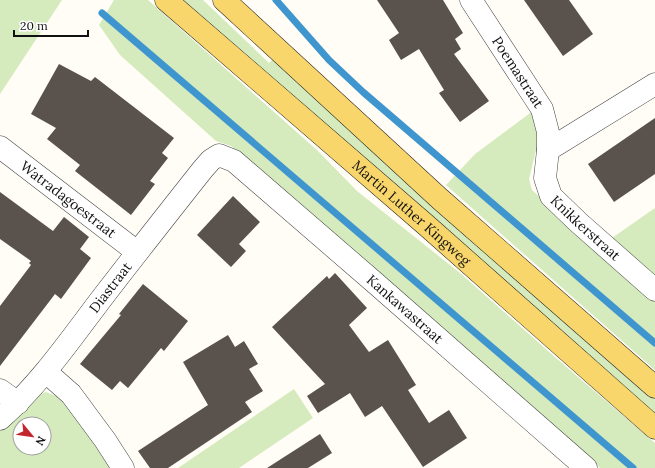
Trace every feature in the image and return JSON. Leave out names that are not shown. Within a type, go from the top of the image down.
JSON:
[{"type":"main road","name":"Martin Luther Kingweg","points":[[166,0],[426,225],[655,428]]},
{"type":"main road","name":"Martin Luther Kingweg","points":[[224,0],[440,199],[655,387]]},
{"type":"street","name":"Poemastraat","points":[[471,0],[542,109],[548,132],[548,150]]},
{"type":"street","points":[[548,150],[655,84]]},
{"type":"street","name":"Watradagoestraat","points":[[0,147],[137,252]]},
{"type":"street","name":"Knikkerstraat","points":[[548,150],[545,178],[551,196],[655,290]]},
{"type":"street","name":"Diastraat","points":[[0,419],[18,403],[46,372],[137,252],[203,169],[211,160],[219,155]]},
{"type":"street","name":"Kankawastraat","points":[[219,155],[226,157],[240,166],[586,468]]},
{"type":"street","points":[[46,372],[71,394],[105,440],[123,468]]},
{"type":"street","points":[[0,390],[18,403]]},
{"type":"green space","points":[[0,0],[62,0],[0,94]]},
{"type":"green space","points":[[114,0],[148,0],[318,151],[357,191],[460,273],[655,443],[655,468],[600,468],[257,168],[231,146],[216,141],[120,55],[99,25]]},
{"type":"green space","points":[[181,0],[203,0],[269,63],[274,58],[655,396],[655,416]]},
{"type":"green space","points":[[533,111],[540,129],[529,179],[532,190],[655,299],[655,370],[446,185],[475,154]]},
{"type":"green space","points":[[655,208],[655,276],[612,238]]},
{"type":"green space","points":[[294,389],[313,418],[239,468],[178,468]]},
{"type":"green space","points":[[46,392],[56,396],[68,403],[111,468],[0,468],[0,431],[12,420],[12,456],[52,456],[52,416],[16,416],[38,395]]},
{"type":"building","points":[[377,0],[443,0],[463,33],[455,39],[461,49],[454,54],[489,101],[460,122],[439,93],[444,90],[419,49],[401,60],[389,40],[399,33]]},
{"type":"building","points":[[524,0],[569,0],[593,34],[563,56]]},
{"type":"building","points":[[59,64],[91,81],[95,77],[174,138],[162,153],[168,158],[150,181],[155,184],[131,215],[75,171],[80,165],[47,139],[56,128],[31,114]]},
{"type":"building","points":[[655,118],[655,174],[614,202],[588,164]]},
{"type":"building","points":[[0,192],[53,231],[64,217],[89,237],[80,249],[91,258],[61,299],[55,294],[0,366],[0,306],[31,265],[29,263],[31,261],[0,239]]},
{"type":"building","points":[[233,196],[260,222],[239,244],[246,251],[231,267],[197,235]]},
{"type":"building","points":[[335,273],[367,308],[349,325],[369,352],[388,340],[416,385],[408,390],[429,423],[449,410],[467,438],[423,467],[382,406],[365,417],[350,393],[318,413],[307,396],[325,384],[272,327],[327,276],[329,279]]},
{"type":"building","points":[[143,284],[188,321],[164,351],[161,348],[128,388],[120,381],[112,390],[80,364],[121,315],[119,314]]},
{"type":"building","points":[[228,335],[235,347],[244,341],[258,364],[249,369],[263,391],[245,402],[252,412],[168,468],[150,468],[138,451],[208,405],[183,362]]},
{"type":"building","points":[[320,434],[332,453],[308,468],[267,468]]},
{"type":"waterway","points":[[276,0],[329,60],[363,92],[655,343]]},
{"type":"waterway","points":[[102,13],[633,468]]}]
